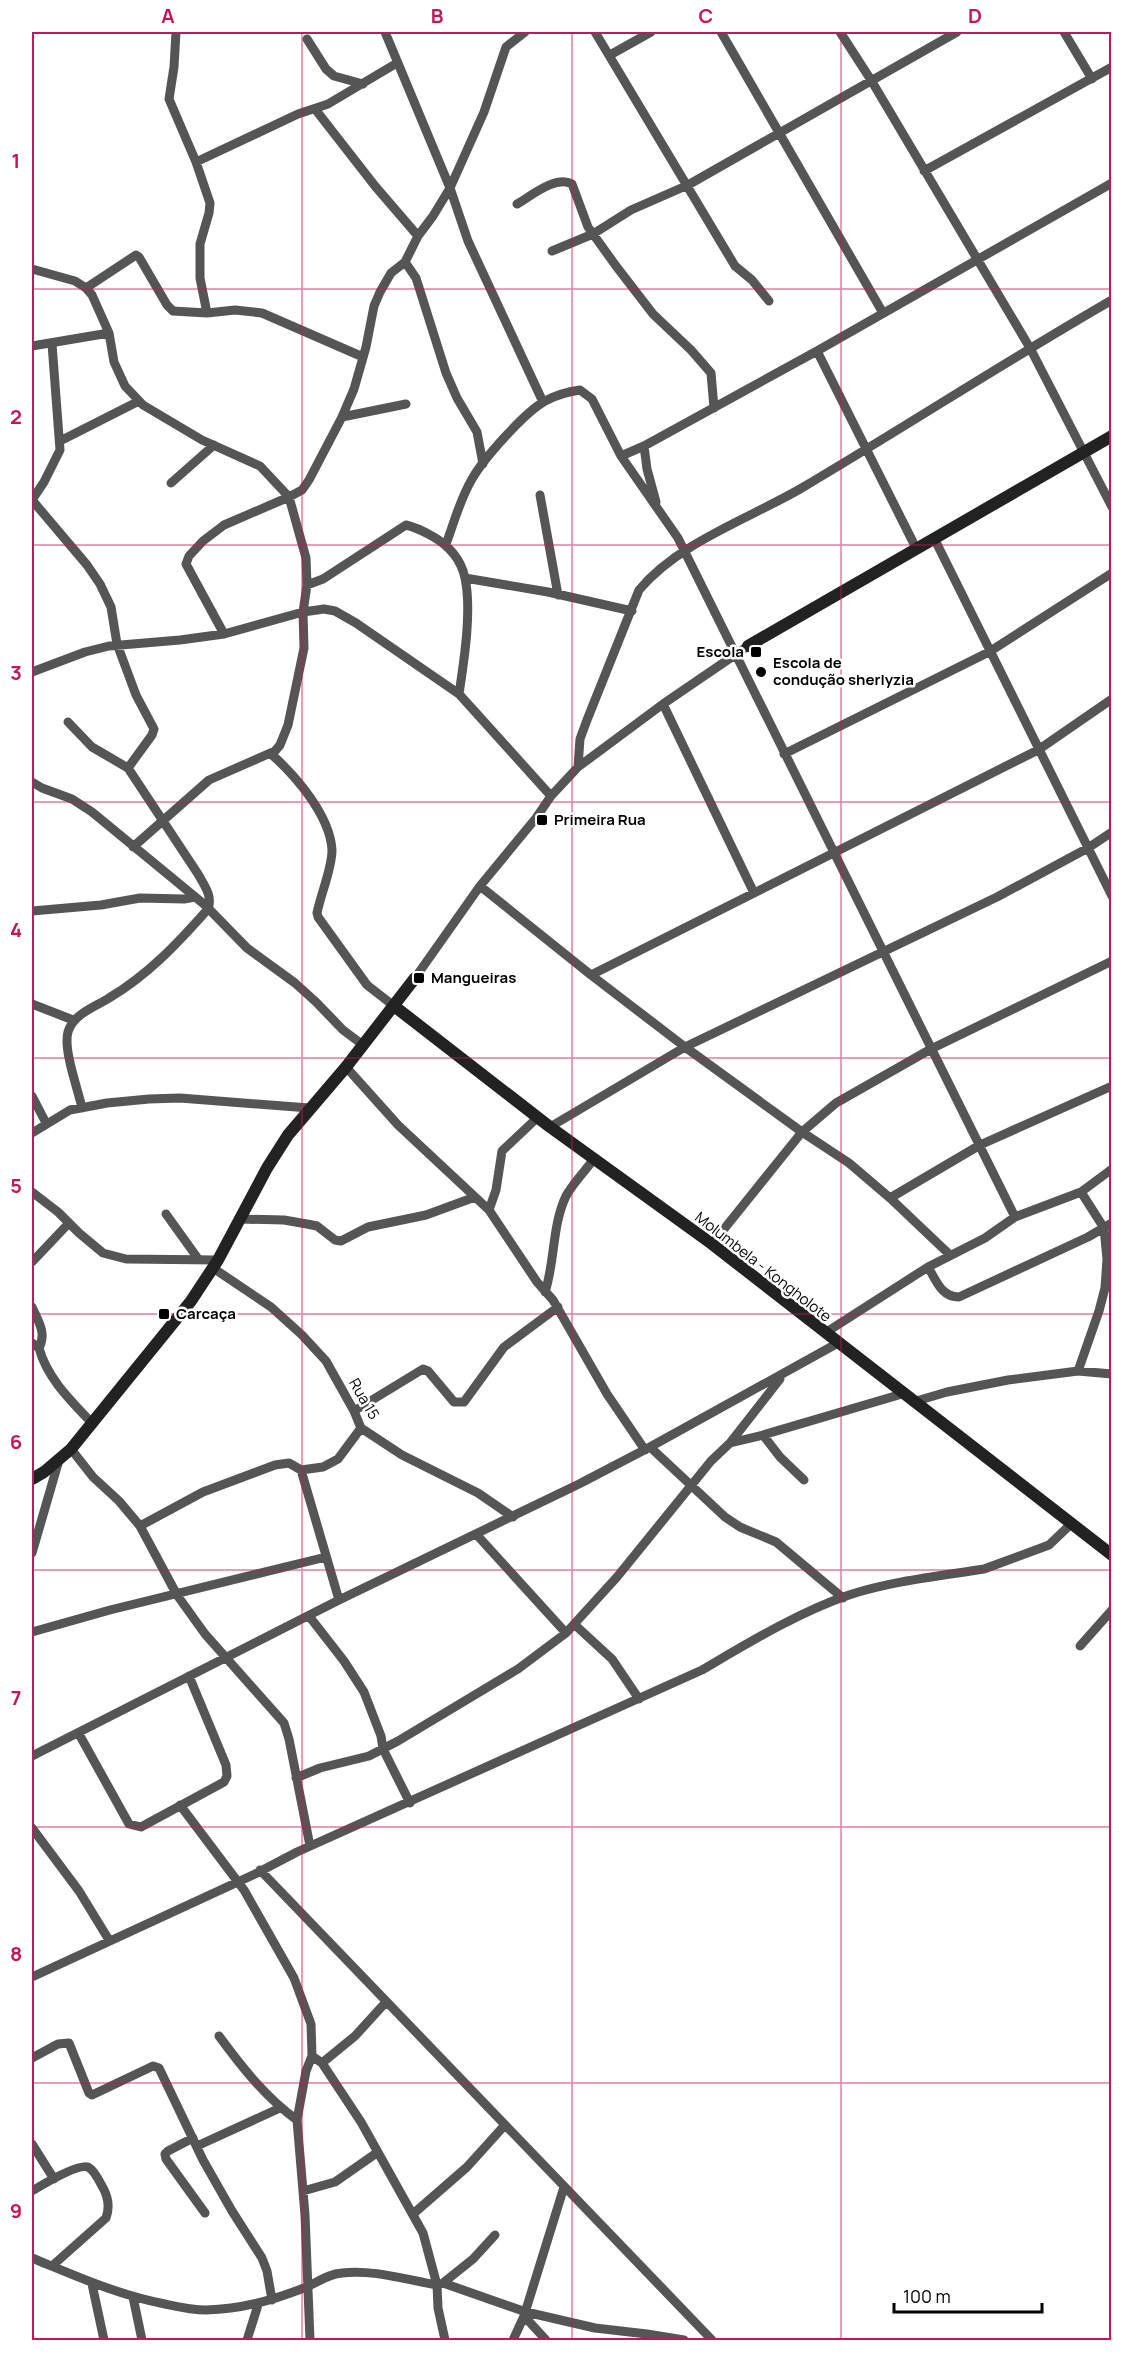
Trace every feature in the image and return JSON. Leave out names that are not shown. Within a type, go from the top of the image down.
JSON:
[{"type":"street","points":[[176,32],[169,99],[196,162],[210,203],[200,244],[200,278],[207,313]]},
{"type":"street","points":[[385,32],[450,188],[468,241],[543,402]]},
{"type":"street","points":[[224,634],[186,564],[189,556],[203,541],[224,525],[302,490],[342,417],[354,389],[374,306],[391,273],[405,262],[418,236],[450,188],[484,112],[506,47],[525,32]]},
{"type":"street","points":[[595,32],[735,266],[752,280],[768,301]]},
{"type":"street","points":[[610,55],[651,32]]},
{"type":"street","points":[[721,32],[883,314]]},
{"type":"street","points":[[840,32],[872,80],[1030,348],[1112,507]]},
{"type":"street","points":[[552,251],[593,234],[631,210],[688,185],[957,32]]},
{"type":"street","points":[[1064,32],[1092,79]]},
{"type":"street","points":[[307,39],[326,69],[334,76],[363,84]]},
{"type":"street","points":[[196,162],[298,114],[328,104],[397,63]]},
{"type":"street","points":[[924,171],[1112,67]]},
{"type":"street","points":[[315,109],[375,186],[418,236]]},
{"type":"street","points":[[517,204],[558,181],[572,183],[588,227],[593,234],[653,314],[711,373],[714,408]]},
{"type":"street","points":[[621,456],[644,446],[817,351],[1112,183]]},
{"type":"street","points":[[86,288],[135,255],[139,257],[167,305],[173,311],[207,313],[235,310],[262,313],[363,357]]},
{"type":"street","points":[[405,262],[416,278],[446,373],[457,398],[477,432],[483,464]]},
{"type":"street","points":[[32,269],[75,281],[92,295],[109,333],[114,362],[119,374],[125,386],[139,401],[159,416],[260,466],[289,497],[306,558],[304,648],[288,725],[280,745],[270,753],[208,780],[133,847]]},
{"type":"street","points":[[578,767],[580,739],[587,720],[639,590],[650,577],[685,551],[866,450],[1112,300]]},
{"type":"street","points":[[32,346],[109,333]]},
{"type":"street","points":[[52,344],[60,441],[57,459],[32,500],[82,559],[100,584],[111,607],[117,644],[136,695],[154,729],[128,768]]},
{"type":"street","points":[[817,351],[916,548]]},
{"type":"street","points":[[446,544],[472,479],[506,437],[543,402],[562,393],[580,390],[592,399],[621,456],[658,507],[685,551],[1015,1217]]},
{"type":"street","points":[[60,441],[139,401]]},
{"type":"street","points":[[342,417],[406,404]]},
{"type":"street","points":[[32,1479],[71,1449],[191,1300],[215,1264],[238,1219],[288,1135],[394,1006],[480,885],[536,818],[551,796],[578,767],[663,704],[748,646],[1112,436]]},
{"type":"street","points":[[171,483],[214,445]]},
{"type":"street","points":[[644,446],[647,469],[658,507]]},
{"type":"street","points":[[540,495],[558,595]]},
{"type":"street","points":[[307,585],[323,579],[406,525],[446,544],[465,578],[467,624],[465,660],[459,694]]},
{"type":"street","points":[[934,538],[1112,896]]},
{"type":"street","points":[[784,754],[990,652],[1112,573]]},
{"type":"street","points":[[465,578],[558,595],[632,612]]},
{"type":"street","points":[[32,672],[85,652],[117,644],[180,640],[224,634],[303,612],[324,609],[342,615],[418,664],[459,694],[551,796]]},
{"type":"street","points":[[591,975],[1038,750],[1112,699]]},
{"type":"street","points":[[663,704],[754,894]]},
{"type":"street","points":[[68,722],[92,747],[128,768],[208,892],[210,903],[208,909],[159,962],[110,998],[73,1020],[67,1034],[82,1108]]},
{"type":"street","points":[[270,753],[296,779],[315,805],[329,833],[332,852],[317,913],[318,918],[367,985],[394,1006]]},
{"type":"street","points":[[32,782],[72,799],[92,812],[195,897],[247,948],[295,983],[343,1030],[363,1045]]},
{"type":"street","points":[[550,1127],[685,1047],[996,897],[1088,848],[1112,832]]},
{"type":"street","points":[[480,885],[685,1047],[802,1132],[849,1163],[950,1255]]},
{"type":"street","points":[[32,911],[101,905],[140,898],[195,897]]},
{"type":"street","points":[[712,1244],[802,1132],[836,1102],[931,1049],[1112,961]]},
{"type":"street","points":[[32,1004],[73,1020]]},
{"type":"street","name":"Molumbela - Kongholote","points":[[394,1006],[550,1127],[712,1244],[1071,1524],[1109,1549]]},
{"type":"street","points":[[346,1067],[398,1125],[489,1210],[545,1292],[558,1307],[592,1371],[648,1448],[692,1484],[725,1517],[740,1527],[776,1542],[843,1598]]},
{"type":"street","points":[[890,1198],[980,1145],[1112,1086]]},
{"type":"street","points":[[32,1096],[46,1123]]},
{"type":"street","points":[[32,1133],[70,1110],[107,1103],[180,1098],[309,1108]]},
{"type":"street","points":[[489,1210],[496,1190],[502,1151],[538,1117]]},
{"type":"street","points":[[545,1292],[551,1274],[559,1220],[566,1196],[594,1159]]},
{"type":"street","points":[[825,1333],[928,1267],[984,1238],[1015,1217],[1081,1192],[1112,1169]]},
{"type":"street","points":[[32,1192],[96,1248],[111,1255],[126,1259],[199,1260],[215,1264]]},
{"type":"street","points":[[1078,1371],[1105,1288],[1108,1226],[1081,1192]]},
{"type":"street","points":[[238,1219],[284,1220],[317,1226],[335,1240],[341,1241],[368,1227],[426,1215],[475,1197]]},
{"type":"street","points":[[166,1214],[199,1260]]},
{"type":"street","points":[[32,1262],[69,1223]]},
{"type":"street","points":[[928,1267],[944,1293],[950,1297],[959,1297],[1108,1226]]},
{"type":"street","name":"Rua 15","points":[[215,1264],[271,1307],[326,1360],[361,1428],[402,1455],[478,1493],[513,1517]]},
{"type":"street","points":[[32,1307],[43,1333],[42,1341],[35,1346],[42,1360],[51,1376],[92,1423]]},
{"type":"street","points":[[354,1411],[423,1370],[428,1371],[454,1402],[464,1402],[504,1347],[558,1307]]},
{"type":"street","points":[[32,1756],[339,1600],[513,1517],[648,1448],[784,1375],[838,1343]]},
{"type":"street","points":[[913,1402],[965,1388],[1078,1371],[1112,1374]]},
{"type":"street","points":[[296,1778],[320,1768],[369,1756],[383,1749],[518,1669],[566,1633],[611,1584],[784,1375]]},
{"type":"street","points":[[730,1443],[902,1394]]},
{"type":"street","points":[[140,1526],[203,1492],[275,1465],[289,1463],[302,1470],[323,1467],[338,1459],[361,1428]]},
{"type":"street","points":[[763,1435],[780,1458],[804,1480]]},
{"type":"street","points":[[71,1449],[93,1477],[119,1501],[140,1526],[177,1595],[224,1658],[284,1723],[310,1846]]},
{"type":"street","points":[[32,1553],[59,1460]]},
{"type":"street","points":[[302,1470],[339,1600]]},
{"type":"street","points":[[32,1977],[310,1846],[702,1670],[747,1643],[843,1598],[878,1587],[991,1567],[1049,1545],[1071,1524]]},
{"type":"street","points":[[476,1534],[566,1633]]},
{"type":"street","points":[[32,1632],[110,1610],[326,1557]]},
{"type":"street","points":[[1080,1646],[1112,1610]]},
{"type":"street","points":[[309,1616],[323,1632],[364,1692],[378,1727],[383,1749],[410,1803]]},
{"type":"street","points":[[574,1624],[612,1659],[639,1698]]},
{"type":"street","points":[[79,1734],[129,1824],[141,1827],[224,1782],[227,1776],[226,1765],[189,1676]]},
{"type":"street","points":[[180,1805],[244,1890],[294,1978],[311,2024],[312,2056],[306,2071],[297,2120],[303,2191],[310,2340]]},
{"type":"street","points":[[32,1828],[79,1891],[109,1940]]},
{"type":"street","points":[[260,1870],[712,2340]]},
{"type":"street","points":[[322,2063],[355,2036],[386,2002]]},
{"type":"street","points":[[219,2036],[230,2052],[280,2108],[297,2120]]},
{"type":"street","points":[[32,2058],[58,2044],[69,2043],[89,2093],[92,2095],[156,2066],[232,2211],[262,2258],[267,2271],[272,2300]]},
{"type":"street","points":[[312,2056],[322,2063],[378,2152],[423,2233],[440,2284],[438,2308],[445,2340]]},
{"type":"street","points":[[205,2213],[166,2159],[165,2154],[280,2108]]},
{"type":"street","points":[[413,2214],[467,2167],[504,2126]]},
{"type":"street","points":[[32,2144],[54,2179]]},
{"type":"street","points":[[303,2191],[335,2182],[378,2152]]},
{"type":"street","points":[[32,2191],[81,2167],[92,2170],[104,2189],[108,2209],[106,2218],[52,2266]]},
{"type":"street","points":[[513,2340],[525,2314],[564,2187]]},
{"type":"street","points":[[440,2284],[473,2259],[495,2235]]},
{"type":"street","points":[[32,2258],[92,2284],[133,2297],[204,2310],[258,2305],[325,2277],[356,2272],[440,2284],[525,2314],[595,2328],[684,2340]]},
{"type":"street","points":[[92,2284],[104,2340]]},
{"type":"street","points":[[133,2297],[142,2340]]},
{"type":"street","points":[[248,2340],[258,2305]]},
{"type":"street","points":[[525,2314],[546,2340]]},
{"type":"place","name":"Escola","points":[[756,652]]},
{"type":"place","name":"Escola de condução sherlyzia","points":[[761,672]]},
{"type":"place","name":"Primeira Rua","points":[[542,820]]},
{"type":"place","name":"Mangueiras","points":[[419,978]]},
{"type":"place","name":"Carcaça","points":[[164,1314]]}]
